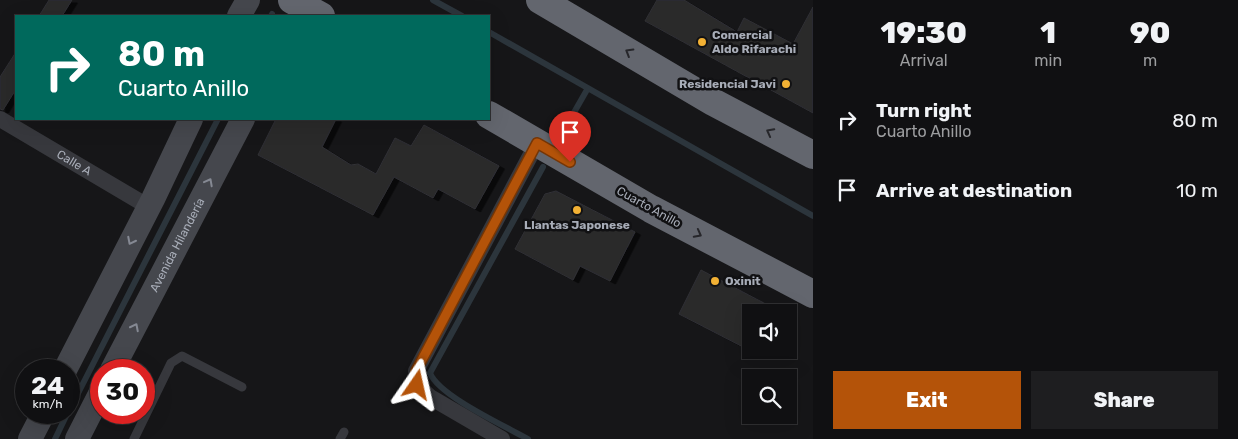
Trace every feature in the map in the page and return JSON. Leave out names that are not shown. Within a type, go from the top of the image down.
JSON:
[{"type":"highway","points":[[540,0],[713,102],[813,155]]},
{"type":"highway","name":"Cuarto Anillo","points":[[490,116],[650,209],[813,294]]},
{"type":"street","points":[[240,15],[248,0]]},
{"type":"street","name":"Calle A","points":[[0,119],[149,206]]},
{"type":"street","points":[[72,359],[191,120]]},
{"type":"street","name":"Avenida Hilandería","points":[[118,359],[242,120]]},
{"type":"street","points":[[502,439],[430,397],[417,385],[416,371],[537,143]]},
{"type":"street","points":[[77,439],[90,414]]},
{"type":"street","points":[[30,439],[38,424]]},
{"type":"lane","points":[[134,439],[171,363],[177,358],[182,356],[242,387]]},
{"type":"building","points":[[49,0],[72,0],[63,15],[40,15]]},
{"type":"building","points":[[657,0],[684,0],[737,32],[744,18],[793,44],[813,7],[813,113],[645,21]]},
{"type":"building","points":[[15,54],[15,91],[3,110],[0,109],[0,77]]},
{"type":"building","points":[[276,120],[336,120],[322,147],[351,165],[358,164],[376,174],[395,138],[411,146],[424,125],[499,166],[475,209],[438,189],[433,198],[394,177],[373,215],[258,155]]},
{"type":"building","points":[[556,191],[635,232],[610,281],[580,266],[573,280],[515,249],[545,194]]},
{"type":"building","points":[[701,270],[766,304],[742,304],[742,346],[679,314]]},
{"type":"waterway","points":[[433,0],[460,15]]},
{"type":"waterway","points":[[490,33],[813,216]]},
{"type":"waterway","points":[[572,116],[588,88]]},
{"type":"waterway","points":[[80,389],[217,120]]},
{"type":"waterway","points":[[528,439],[459,401],[436,382],[430,373],[543,167]]},
{"type":"waterway","points":[[55,439],[62,424]]},
{"type":"place","name":"Comercial Aldo Rifarachi","points":[[702,42]]},
{"type":"place","name":"Residencial Javi","points":[[786,84]]},
{"type":"place","name":"Llantas Japonese","points":[[577,210]]},
{"type":"place","name":"Oxinit","points":[[715,281]]},
{"type":"route","points":[[417,385],[416,371],[537,143],[570,162]]}]
